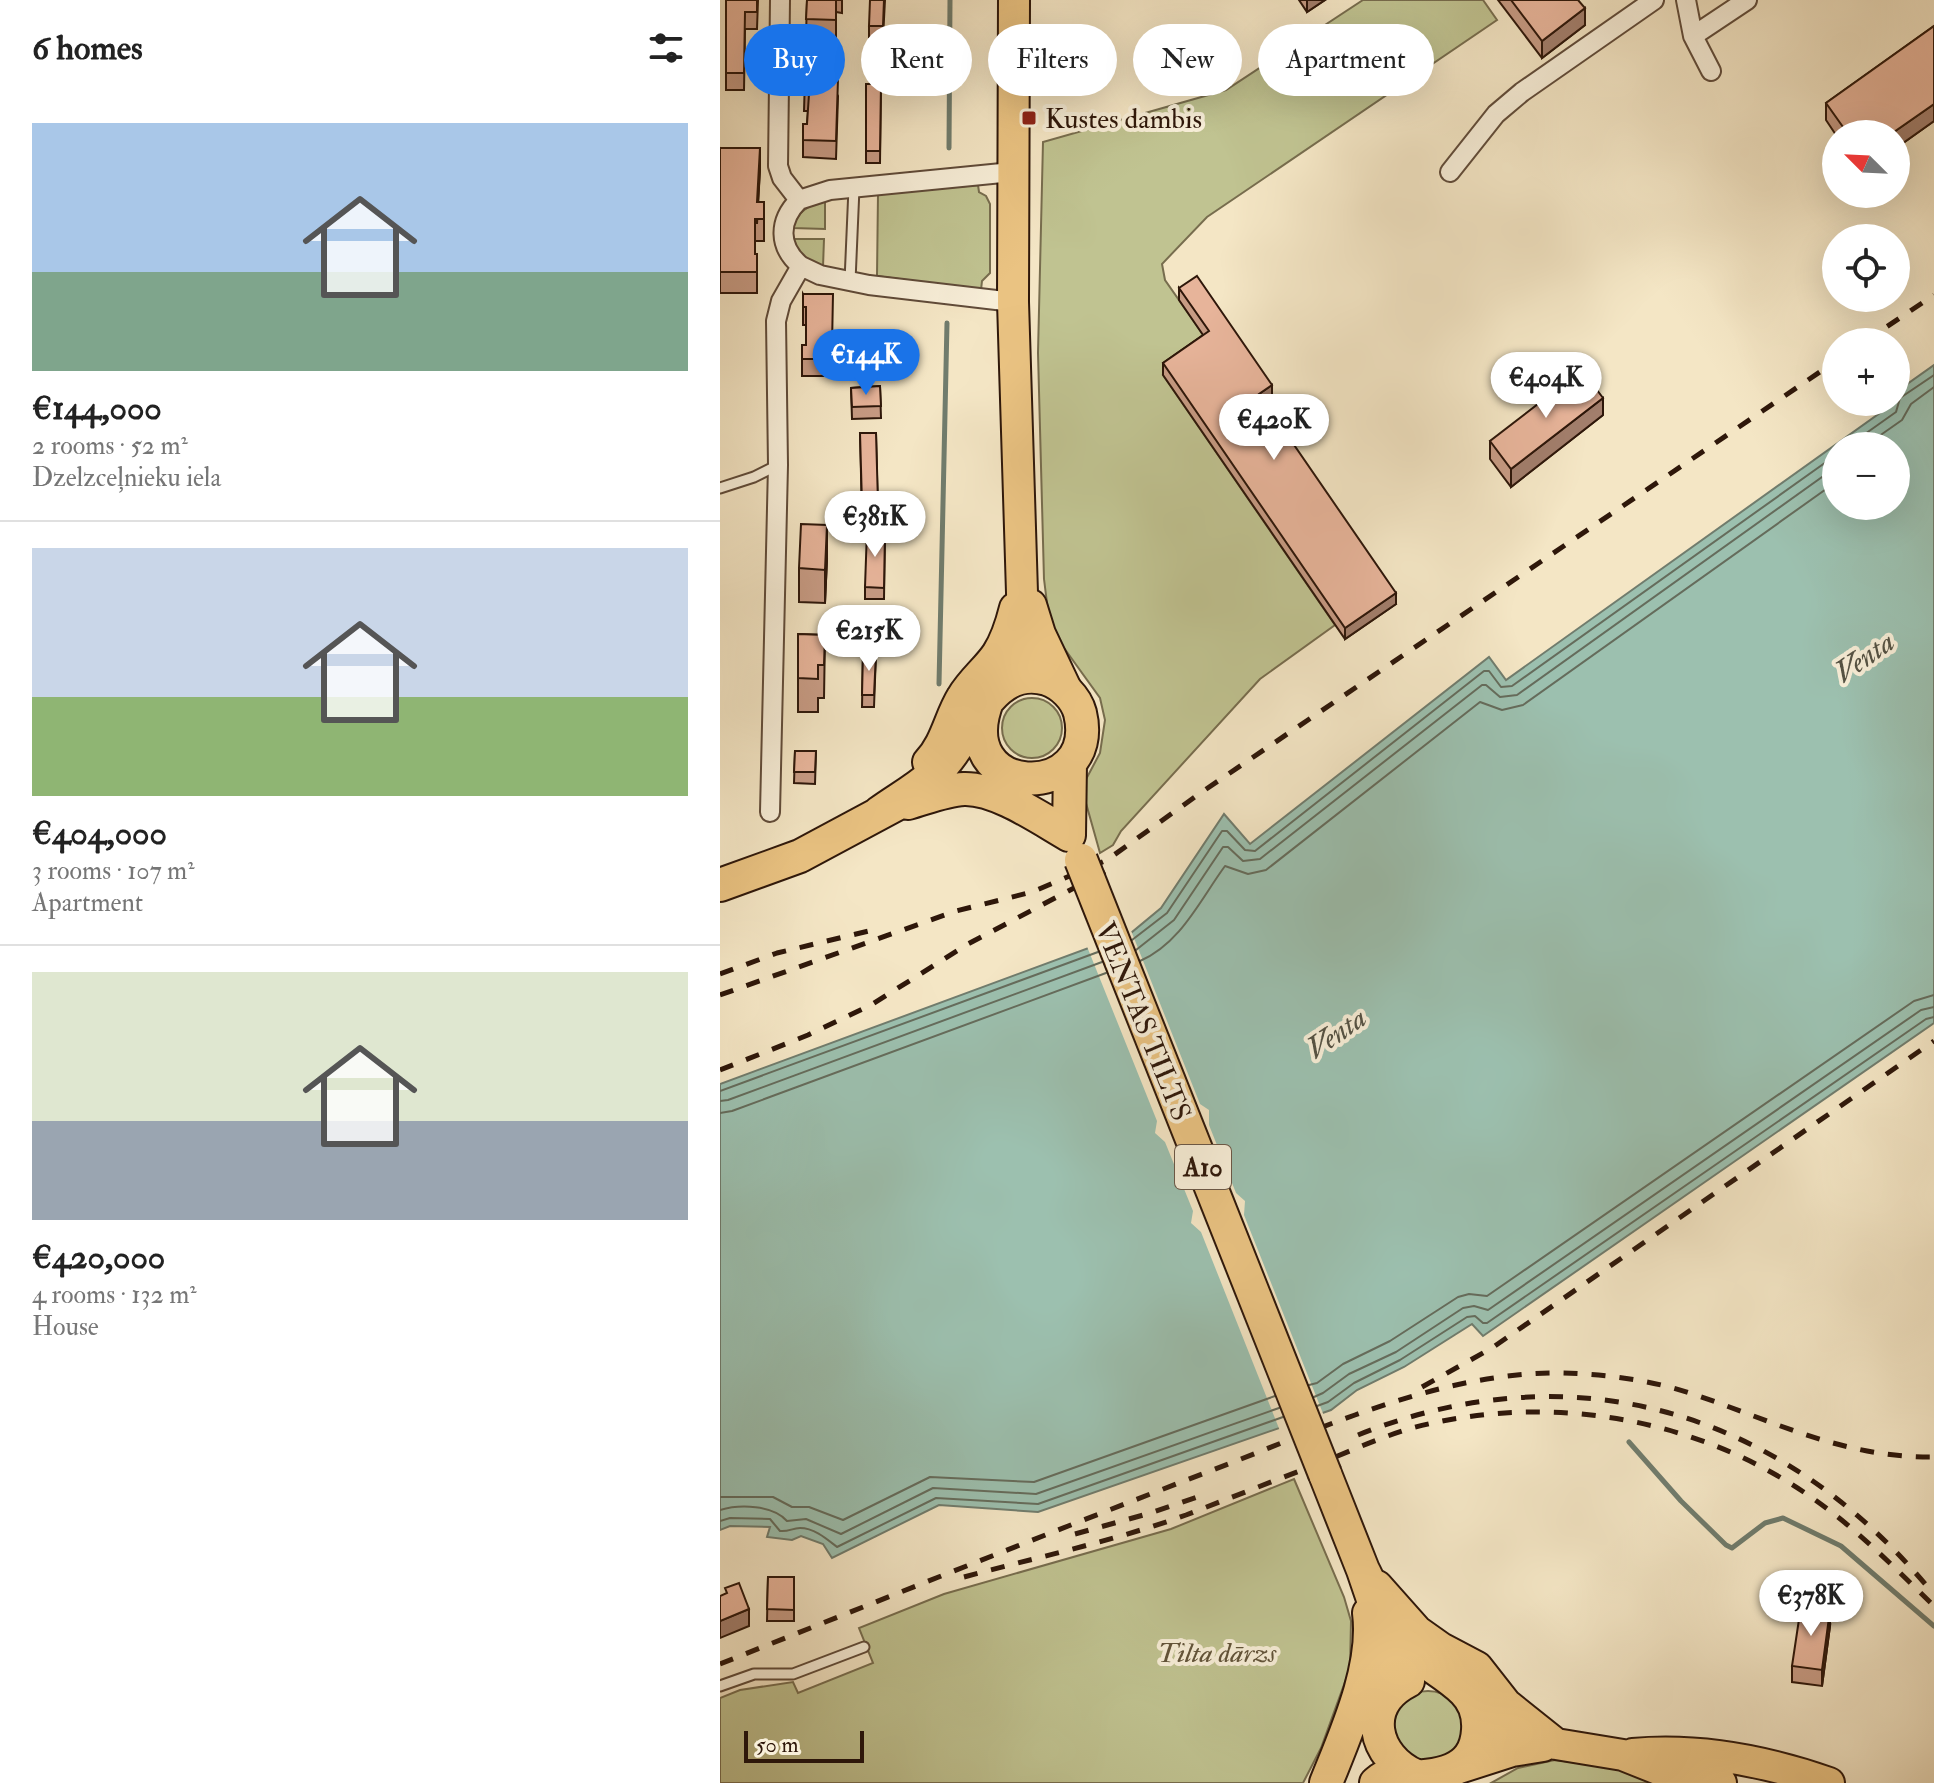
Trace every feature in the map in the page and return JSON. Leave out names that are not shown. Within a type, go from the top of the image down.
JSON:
[{"type":"highway","points":[[879,813],[939,770],[997,691],[1027,676],[1049,679],[1067,691]]},
{"type":"highway","points":[[720,885],[800,856],[879,813],[990,760],[981,741],[980,719],[997,691]]},
{"type":"highway","name":"A10","points":[[1067,691],[1079,707],[1083,727],[1080,746],[1070,763],[1075,848]]},
{"type":"highway","name":"A10","points":[[990,760],[1003,772],[1018,779],[1075,848]]},
{"type":"highway","points":[[1018,779],[1037,780],[1055,775],[1070,763]]},
{"type":"highway","points":[[879,813],[944,792],[966,789],[988,793],[1025,810],[1075,848]]},
{"type":"highway","name":"VENTAS TILTS","points":[[1075,848],[1363,1570]]},
{"type":"highway","points":[[1326,1783],[1369,1658],[1371,1630],[1363,1570]]},
{"type":"highway","name":"A10","points":[[1363,1570],[1391,1626],[1405,1645],[1470,1698],[1476,1709]]},
{"type":"highway","name":"A10","points":[[1342,1783],[1378,1724],[1396,1673],[1363,1570]]},
{"type":"highway","points":[[1391,1692],[1404,1682],[1420,1677],[1436,1676],[1452,1682]]},
{"type":"highway","points":[[1376,1783],[1381,1779],[1443,1775],[1456,1769],[1474,1749],[1479,1722],[1476,1709]]},
{"type":"highway","points":[[1378,1724],[1380,1741],[1388,1757],[1400,1769],[1416,1776]]},
{"type":"main road","points":[[997,691],[1021,662],[1023,579],[1013,302],[1014,0]]},
{"type":"main road","points":[[1023,579],[1040,634],[1067,691]]},
{"type":"main road","points":[[879,813],[934,756],[950,728],[960,699],[996,655],[1009,631],[1023,579]]},
{"type":"main road","points":[[1363,1570],[1417,1631],[1477,1667],[1506,1704],[1556,1744]]},
{"type":"main road","points":[[1476,1709],[1494,1728],[1556,1744],[1623,1755],[1680,1752],[1771,1774],[1829,1783]]},
{"type":"main road","points":[[1456,1769],[1512,1751],[1556,1744]]},
{"type":"main road","points":[[1485,1783],[1556,1744]]},
{"type":"main road","points":[[1623,1755],[1663,1771],[1721,1783]]},
{"type":"street","points":[[780,0],[778,166],[782,178],[799,200]]},
{"type":"street","points":[[1450,172],[1496,114],[1522,92],[1654,0]]},
{"type":"street","points":[[1686,0],[1693,36],[1711,71]]},
{"type":"street","points":[[1693,36],[1747,0]]},
{"type":"street","points":[[1012,172],[830,190],[799,200],[784,220],[782,235],[793,259],[820,275],[1013,302]]},
{"type":"street","points":[[770,812],[778,465],[776,321],[781,301],[801,266]]},
{"type":"lane","points":[[850,281],[854,188]]},
{"type":"lane","points":[[720,488],[778,465]]},
{"type":"lane","points":[[720,1686],[754,1674],[793,1674],[864,1647]]},
{"type":"green space","points":[[1363,0],[1483,0],[1497,20],[1434,63],[1434,24],[1326,24]]},
{"type":"green space","points":[[1258,69],[1258,96],[1385,96],[1207,217],[1162,264],[1165,280],[1209,343],[1163,375],[1335,625],[1260,679],[1121,831],[1113,845],[1100,853],[1084,796],[1084,783],[1100,753],[1105,720],[1100,698],[1059,641],[1048,611],[1044,579],[1038,353],[1043,142],[1205,96],[1242,96],[1242,79]]},
{"type":"green space","points":[[978,185],[979,192],[986,196],[990,204],[990,273],[982,281],[981,290],[877,276],[878,194]]},
{"type":"green space","points":[[825,201],[825,229],[793,228],[804,210]]},
{"type":"green space","points":[[793,239],[824,239],[823,267],[804,258]]},
{"type":"green space","points":[[1032,698],[1053,707],[1062,728],[1053,749],[1032,758],[1011,749],[1002,728],[1011,707]]},
{"type":"green space","name":"Tilta dārzs","points":[[1294,1479],[1344,1597],[1351,1621],[1350,1668],[1321,1748],[1303,1783],[720,1783],[720,1698],[740,1690],[793,1682],[798,1693],[873,1663],[859,1628],[944,1594],[1171,1529]]},
{"type":"green space","points":[[1428,1691],[1453,1701],[1463,1726],[1453,1751],[1428,1761],[1403,1751],[1393,1726],[1403,1701]]},
{"type":"green space","points":[[1555,1760],[1620,1768],[1681,1783],[1491,1783],[1518,1768]]},
{"type":"water","name":"Venta","points":[[1934,365],[1934,1023],[1483,1336],[1472,1324],[1404,1367],[1357,1390],[1331,1410],[1038,1512],[939,1505],[832,1558],[823,1544],[801,1536],[792,1540],[767,1537],[770,1527],[730,1526],[720,1530],[720,1084],[1132,932],[1161,908],[1224,814],[1250,844],[1489,657],[1506,680],[1822,454],[1822,520],[1910,520],[1910,432],[1853,432],[1876,416],[1910,416],[1910,382]]},
{"type":"pier","points":[[1130,928],[1200,1104],[1209,1110],[1209,1125],[1236,1193],[1245,1201],[1244,1215],[1324,1416],[1280,1431],[1201,1232],[1191,1223],[1193,1211],[1165,1142],[1155,1133],[1157,1121],[1086,944]]},
{"type":"building","points":[[726,0],[757,0],[757,12],[745,12],[744,73],[726,73]]},
{"type":"building","points":[[807,0],[836,0],[836,20],[806,19]]},
{"type":"building","points":[[870,0],[884,0],[883,24],[869,24]]},
{"type":"building","points":[[1511,0],[1578,0],[1585,8],[1542,41]]},
{"type":"building","points":[[1934,26],[1934,104],[1910,121],[1838,120],[1826,103]]},
{"type":"building","points":[[809,96],[837,96],[836,141],[803,140],[803,124],[807,124]]},
{"type":"building","points":[[866,96],[881,96],[880,151],[866,151]]},
{"type":"building","points":[[720,148],[760,148],[757,202],[764,202],[764,219],[755,219],[757,272],[720,272]]},
{"type":"building","points":[[1197,276],[1272,385],[1259,394],[1396,593],[1345,628],[1163,363],[1209,331],[1179,288]]},
{"type":"building","points":[[803,294],[833,294],[832,346],[837,346],[837,359],[802,359],[802,345],[806,345]]},
{"type":"building","points":[[1582,370],[1603,398],[1511,469],[1490,441]]},
{"type":"building","points":[[880,386],[881,406],[852,407],[851,388]]},
{"type":"building","points":[[860,433],[876,433],[878,503],[862,504]]},
{"type":"building","points":[[801,524],[827,525],[825,570],[799,568]]},
{"type":"building","points":[[867,530],[885,531],[884,588],[865,587]]},
{"type":"building","points":[[798,634],[825,635],[824,665],[818,665],[818,679],[798,678]]},
{"type":"building","points":[[863,652],[876,653],[874,695],[862,695]]},
{"type":"building","points":[[795,751],[816,751],[815,772],[794,772]]},
{"type":"building","points":[[768,1577],[794,1577],[794,1610],[767,1609]]},
{"type":"building","points":[[739,1583],[749,1609],[720,1621],[720,1596],[727,1593],[725,1588]]},
{"type":"building","points":[[1801,1606],[1830,1610],[1822,1670],[1792,1666]]},
{"type":"waterway","points":[[949,148],[950,0]]},
{"type":"waterway","points":[[939,684],[947,323]]},
{"type":"waterway","points":[[1629,1442],[1681,1501],[1726,1545],[1732,1548],[1765,1523],[1783,1518],[1841,1546],[1934,1626]]},
{"type":"railway","points":[[1885,328],[1934,295]]},
{"type":"railway","points":[[720,995],[956,911],[1032,892],[1107,860],[1199,794],[1822,371]]},
{"type":"railway","points":[[720,1070],[808,1035],[871,1005],[968,944],[1110,869]]},
{"type":"railway","points":[[720,974],[777,953],[881,928]]},
{"type":"railway","points":[[1422,1387],[1492,1348],[1934,1041]]},
{"type":"railway","points":[[720,1664],[1338,1421],[1426,1392],[1470,1382],[1515,1375],[1561,1373],[1628,1379],[1693,1394],[1840,1445],[1901,1456],[1934,1457]]},
{"type":"railway","points":[[1358,1435],[1438,1410],[1517,1398],[1593,1399],[1668,1412],[1738,1438],[1805,1476],[1868,1525],[1926,1585]]},
{"type":"railway","points":[[964,1577],[1159,1524],[1412,1428],[1463,1417],[1516,1412],[1568,1413],[1619,1419],[1670,1431],[1719,1447],[1766,1470],[1811,1497],[1844,1522],[1934,1606]]},
{"type":"railway","points":[[1075,1534],[1206,1494]]},
{"type":"place","name":"Kustes dambis","points":[[1029,118]]}]
